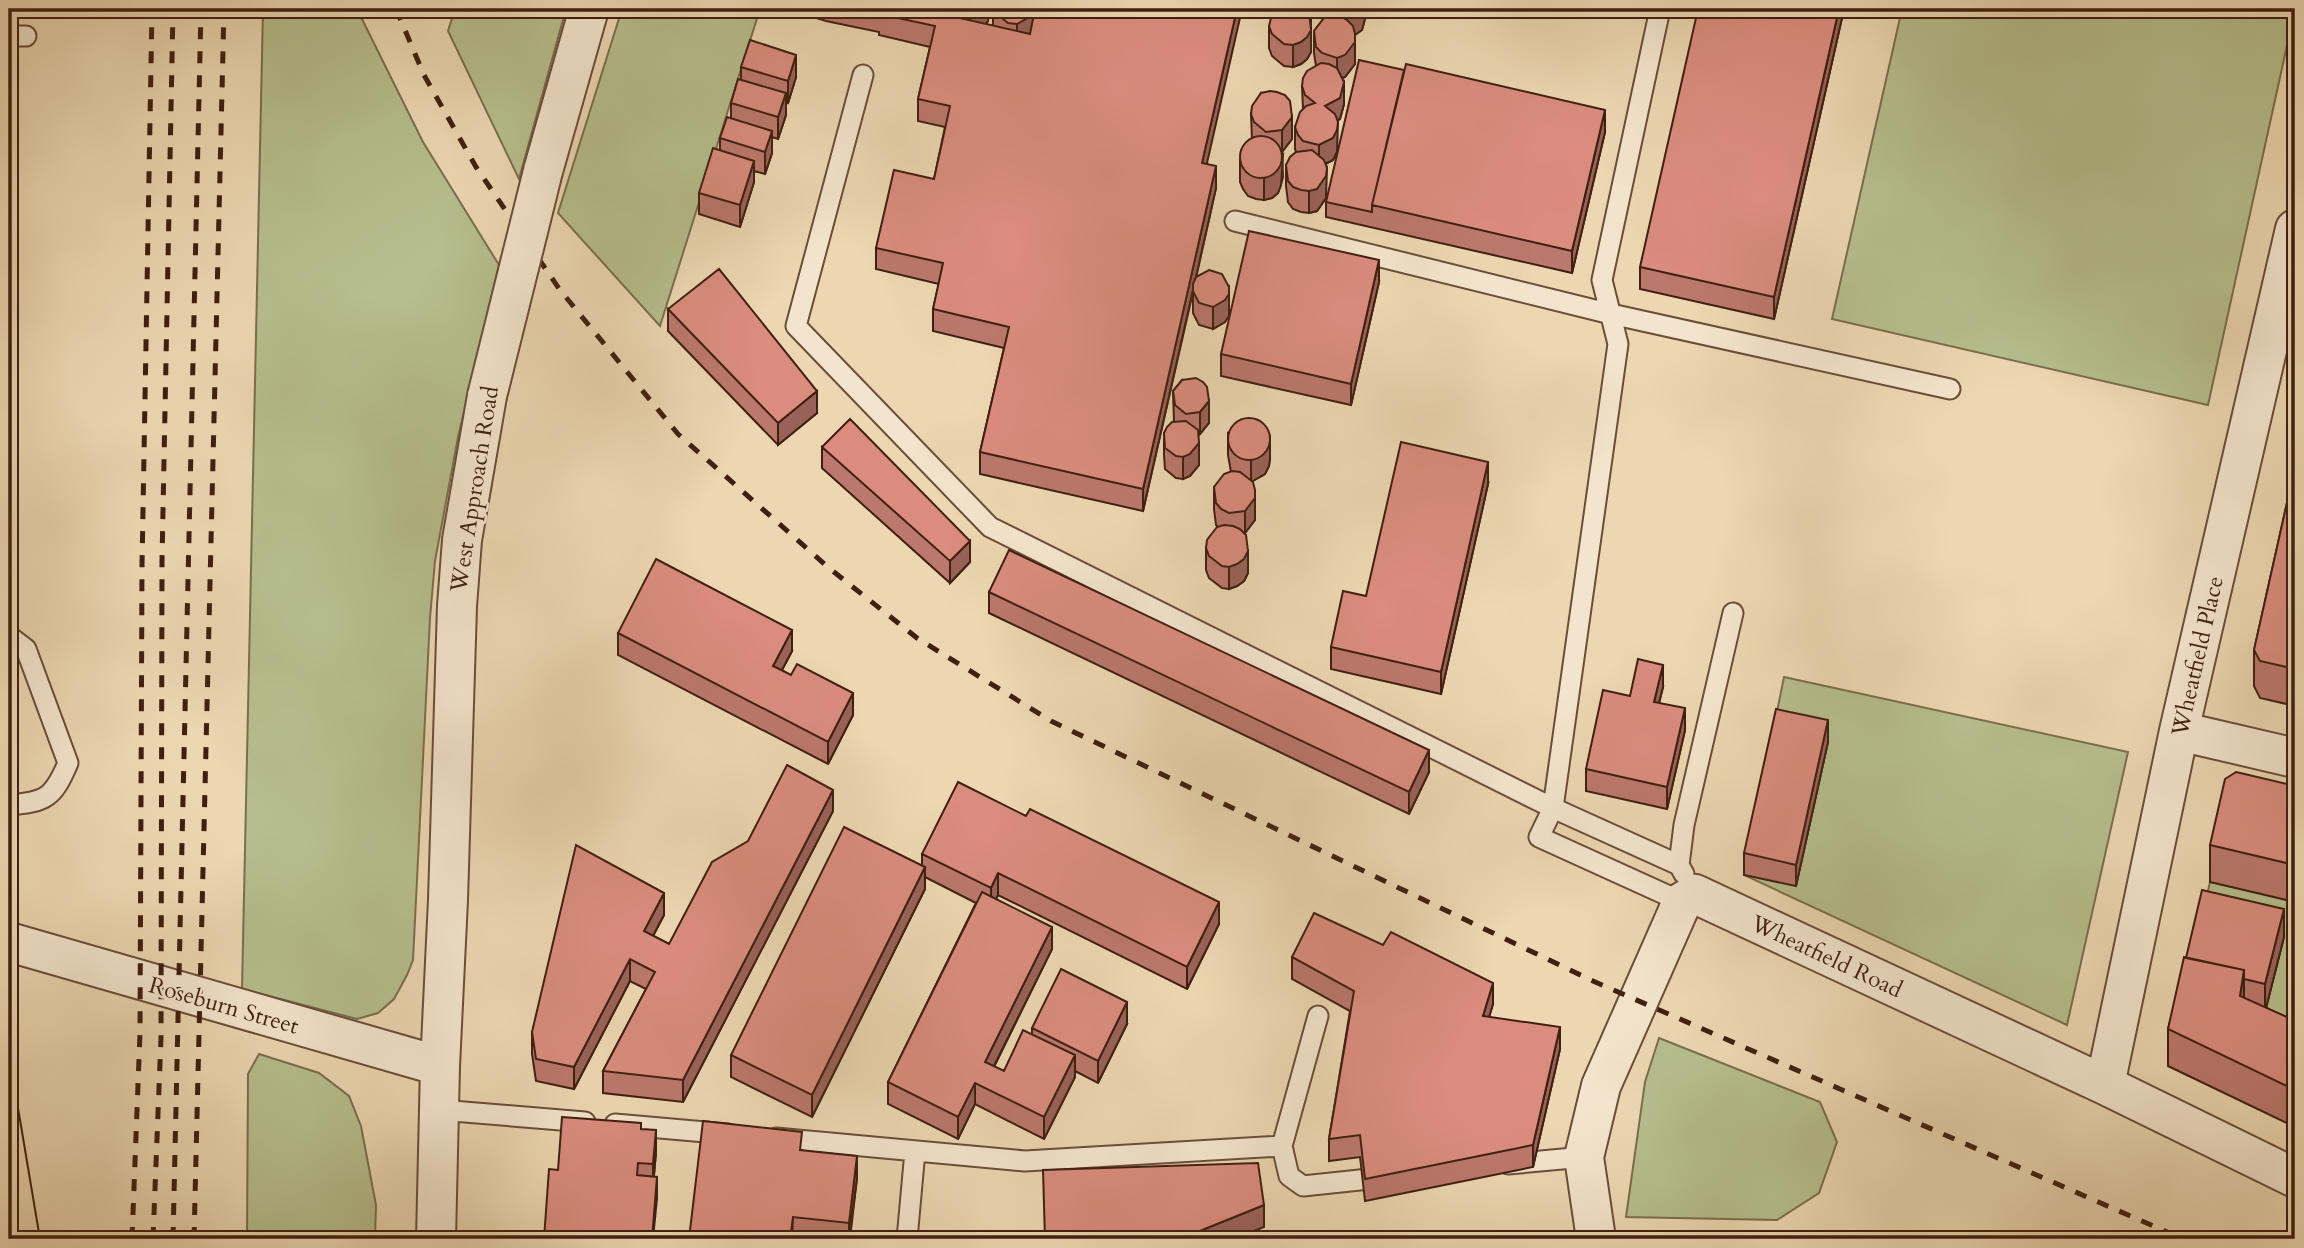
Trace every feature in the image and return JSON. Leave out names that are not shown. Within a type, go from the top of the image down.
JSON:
[{"type":"street","name":"West Approach Road","points":[[436,1239],[457,606],[462,540],[486,396],[543,171],[589,9]]},
{"type":"street","name":"Wheatfield Place","points":[[2105,1085],[2179,731],[2295,229]]},
{"type":"street","points":[[2179,731],[2295,758]]},
{"type":"street","points":[[1596,1239],[1584,1157],[1601,1086],[1685,887]]},
{"type":"street","name":"Wheatfield Road","points":[[1685,887],[2105,1085],[2295,1178]]},
{"type":"street","name":"Roseburn Street","points":[[9,942],[440,1066]]},
{"type":"lane","points":[[1660,9],[1602,280],[1618,344],[1553,808],[1539,837],[1685,887]]},
{"type":"lane","points":[[863,75],[796,326],[990,527],[1553,808],[1685,887]]},
{"type":"lane","points":[[1235,221],[1611,314],[1951,389]]},
{"type":"lane","points":[[1685,887],[1684,825],[1733,613]]},
{"type":"lane","points":[[9,636],[26,649],[68,763],[58,788],[34,803],[9,805]]},
{"type":"lane","points":[[1318,1016],[1282,1146],[1289,1176],[1303,1186],[1409,1174]]},
{"type":"lane","points":[[440,1110],[1025,1161],[1282,1146]]},
{"type":"lane","points":[[907,1239],[915,1151]]},
{"type":"lane","points":[[1489,1166],[1584,1157]]},
{"type":"green space","points":[[263,9],[357,9],[423,142],[499,265],[458,437],[435,561],[413,960],[394,999],[378,1013],[357,1019],[242,989]]},
{"type":"green space","points":[[455,9],[566,9],[519,179],[448,31]]},
{"type":"green space","points":[[622,9],[760,9],[660,326],[558,213]]},
{"type":"green space","points":[[1902,9],[2295,9],[2208,405],[1832,319]]},
{"type":"green space","points":[[1784,677],[2128,752],[2067,1025],[1744,875]]},
{"type":"green space","points":[[2210,882],[2295,901],[2295,1041],[2289,1055],[2202,918]]},
{"type":"green space","points":[[1659,1038],[1820,1102],[1837,1142],[1819,1193],[1777,1220],[1626,1217],[1645,1082]]},
{"type":"green space","points":[[259,1054],[319,1073],[349,1096],[361,1126],[376,1205],[375,1239],[247,1239],[248,1074]]},
{"type":"building","points":[[871,9],[939,9],[938,13],[1030,34],[1035,9],[1237,9],[1202,163],[1216,166],[1143,489],[980,452],[1009,327],[933,309],[943,263],[876,248],[894,170],[934,179],[950,106],[918,99],[935,26],[879,14],[879,10]]},
{"type":"building","points":[[953,9],[980,9],[970,14]]},
{"type":"building","points":[[994,9],[1034,9],[1031,16],[1017,24],[1008,23]]},
{"type":"building","points":[[1278,9],[1303,9],[1309,13],[1311,30],[1307,37],[1293,45],[1284,44],[1272,34],[1269,26]]},
{"type":"building","points":[[1330,9],[1362,9],[1347,17],[1339,16]]},
{"type":"building","points":[[1698,9],[1839,9],[1774,297],[1640,267]]},
{"type":"building","points":[[1332,16],[1347,20],[1353,26],[1355,34],[1355,42],[1345,55],[1337,58],[1322,53],[1316,47],[1314,31],[1324,18]]},
{"type":"building","points":[[750,40],[796,55],[788,81],[741,67]]},
{"type":"building","points":[[1359,60],[1404,70],[1372,212],[1326,202]]},
{"type":"building","points":[[1321,63],[1337,68],[1344,82],[1340,98],[1325,106],[1335,114],[1337,130],[1333,138],[1319,145],[1303,141],[1295,127],[1300,112],[1315,103],[1305,95],[1303,78],[1307,71]]},
{"type":"building","points":[[1406,64],[1605,110],[1572,251],[1372,205]]},
{"type":"building","points":[[738,79],[786,93],[778,117],[731,103]]},
{"type":"building","points":[[1270,91],[1285,95],[1290,101],[1292,117],[1282,130],[1266,132],[1254,122],[1251,114],[1252,106],[1261,93]]},
{"type":"building","points":[[727,117],[772,131],[765,152],[720,138]]},
{"type":"building","points":[[1261,136],[1276,142],[1282,157],[1276,172],[1261,178],[1246,172],[1240,157],[1246,142]]},
{"type":"building","points":[[713,148],[754,161],[740,205],[699,193]]},
{"type":"building","points":[[1312,150],[1324,160],[1326,176],[1317,189],[1309,191],[1293,187],[1288,181],[1286,165],[1290,157],[1296,152]]},
{"type":"building","points":[[1249,231],[1379,260],[1351,384],[1221,354]]},
{"type":"building","points":[[719,269],[817,391],[778,423],[668,309]]},
{"type":"building","points":[[1209,270],[1222,274],[1229,287],[1225,300],[1213,307],[1199,303],[1193,291],[1196,277]]},
{"type":"building","points":[[1196,378],[1207,387],[1209,401],[1200,412],[1186,414],[1175,405],[1173,391],[1182,380]]},
{"type":"building","points":[[1249,418],[1264,424],[1270,439],[1264,454],[1249,460],[1234,454],[1228,439],[1234,424]]},
{"type":"building","points":[[850,419],[970,541],[950,561],[822,447]]},
{"type":"building","points":[[1186,421],[1198,430],[1199,443],[1190,454],[1176,456],[1165,448],[1164,433],[1172,422]]},
{"type":"building","points":[[1401,442],[1488,462],[1441,672],[1331,647],[1343,591],[1366,596]]},
{"type":"building","points":[[2295,467],[2295,669],[2260,661],[2254,650]]},
{"type":"building","points":[[1240,472],[1253,482],[1255,498],[1245,511],[1229,513],[1216,503],[1214,487],[1224,474]]},
{"type":"building","points":[[1224,525],[1240,529],[1246,535],[1248,551],[1244,559],[1229,567],[1222,566],[1209,556],[1206,548],[1207,540],[1217,527]]},
{"type":"building","points":[[1009,550],[1429,750],[1409,792],[989,592]]},
{"type":"building","points":[[656,559],[792,630],[773,666],[791,675],[797,664],[853,693],[828,742],[618,633]]},
{"type":"building","points":[[1638,659],[1663,665],[1654,702],[1685,708],[1667,787],[1586,769],[1603,690],[1630,696]]},
{"type":"building","points":[[1776,709],[1828,720],[1796,865],[1744,853]]},
{"type":"building","points":[[787,765],[833,790],[683,1080],[603,1071],[655,972],[630,959],[574,1067],[536,1059],[532,1032],[576,845],[664,893],[644,931],[669,944],[712,862],[748,841]]},
{"type":"building","points":[[2236,772],[2295,786],[2295,865],[2210,845],[2225,779]]},
{"type":"building","points":[[958,782],[1026,816],[1030,809],[1219,902],[1187,967],[998,873],[991,888],[922,854]]},
{"type":"building","points":[[844,827],[925,867],[812,1095],[731,1055]]},
{"type":"building","points":[[2202,890],[2284,909],[2265,984],[2244,979],[2244,970],[2186,958]]},
{"type":"building","points":[[982,892],[1052,927],[985,1062],[1004,1071],[1023,1030],[1075,1055],[1044,1117],[975,1083],[958,1117],[888,1082]]},
{"type":"building","points":[[1314,913],[1383,945],[1391,932],[1493,983],[1483,1016],[1560,1027],[1533,1145],[1365,1179],[1360,1135],[1329,1139],[1354,991],[1292,957]]},
{"type":"building","points":[[2184,957],[2244,970],[2240,996],[2289,1018],[2295,1005],[2295,1090],[2168,1029]]},
{"type":"building","points":[[1061,969],[1127,1002],[1098,1061],[1032,1028]]},
{"type":"building","points":[[562,1117],[641,1123],[641,1129],[656,1130],[653,1164],[638,1163],[637,1175],[657,1177],[652,1239],[544,1239],[549,1169],[558,1170]]},
{"type":"building","points":[[703,1121],[802,1132],[800,1150],[857,1156],[849,1223],[793,1217],[790,1239],[689,1239]]},
{"type":"building","points":[[1258,1163],[1264,1205],[1180,1239],[1045,1239],[1043,1170]]},
{"type":"tram line","points":[[9,1065],[40,1239]]},
{"type":"tram line","points":[[9,1197],[14,1239]]},
{"type":"railway","points":[[132,1239],[140,1033],[142,566],[152,9]]},
{"type":"railway","points":[[153,1239],[161,1038],[162,561],[173,9]]},
{"type":"railway","points":[[173,1239],[201,9]]},
{"type":"railway","points":[[194,1239],[224,9]]},
{"type":"railway","points":[[396,9],[424,75],[476,167],[560,290],[678,434],[829,568],[917,638],[1051,721],[1593,981],[2183,1239]]},
{"type":"railway","points":[[1550,1239],[1633,1235],[1770,1239]]}]
